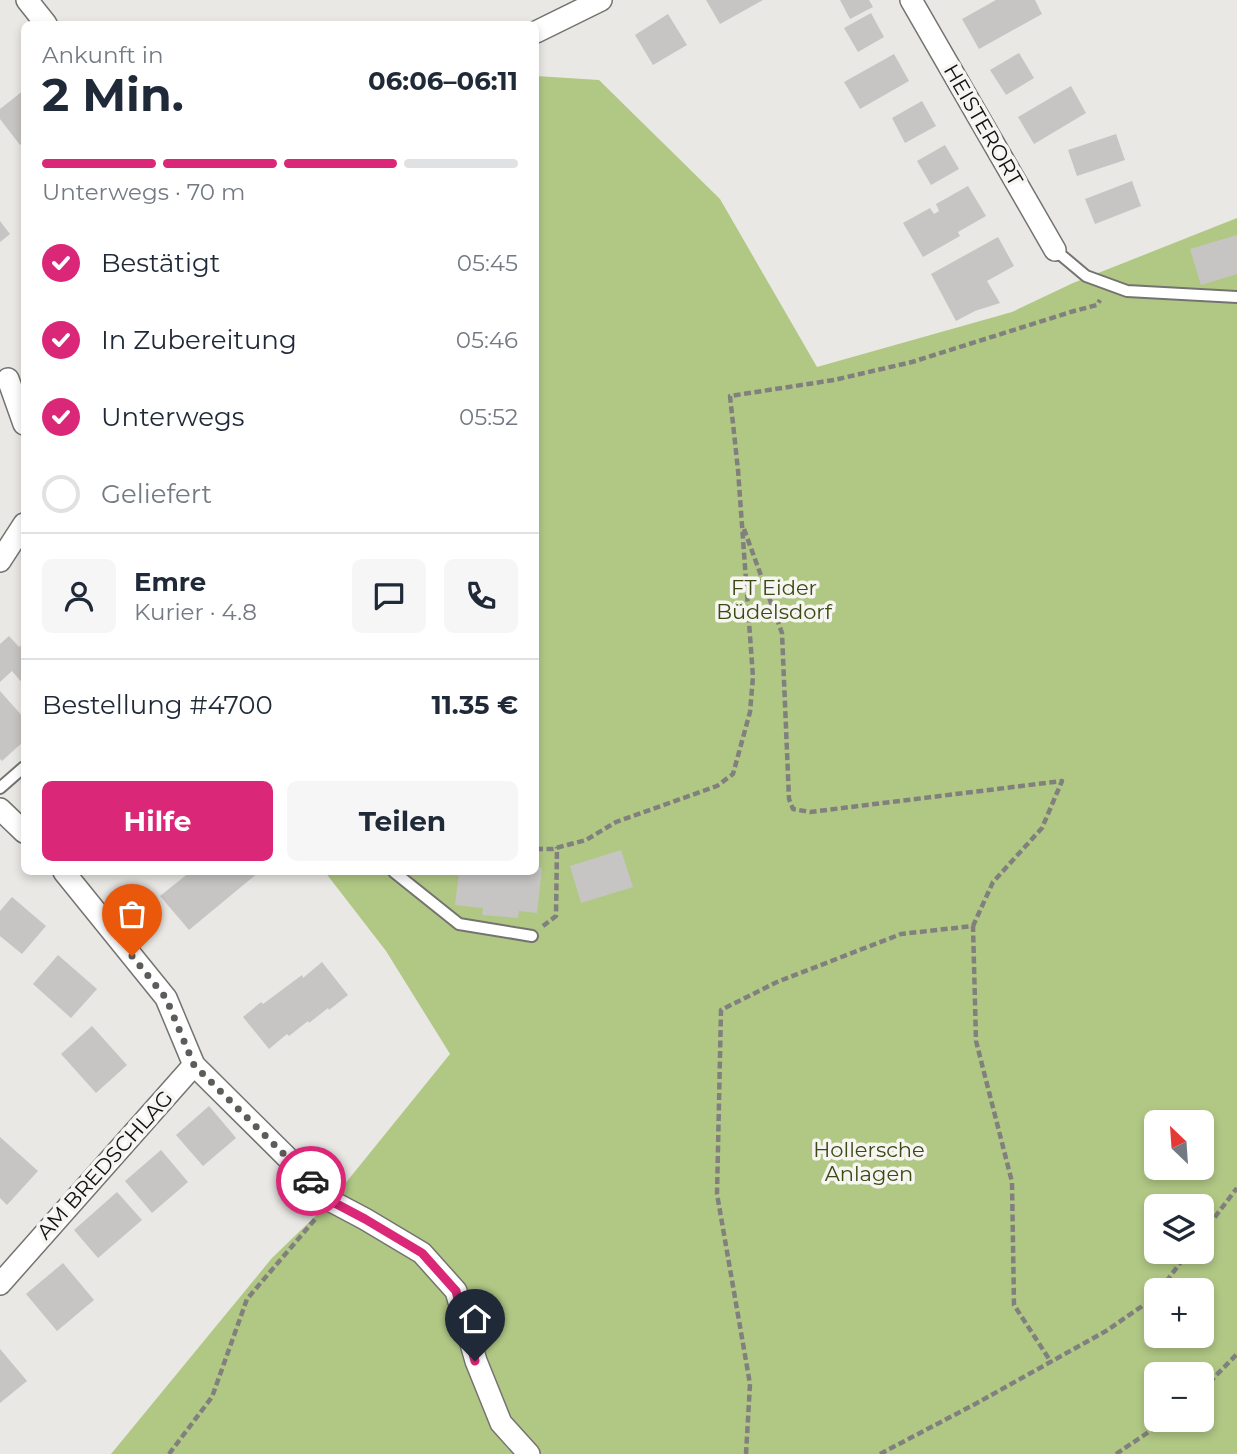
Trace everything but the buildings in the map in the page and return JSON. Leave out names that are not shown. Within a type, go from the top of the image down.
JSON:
[{"type":"street","points":[[27,0],[44,21]]},
{"type":"street","points":[[539,31],[601,0]]},
{"type":"street","name":"HEISTERORT","points":[[911,0],[1055,250]]},
{"type":"street","points":[[11,376],[21,413]]},
{"type":"street","points":[[0,561],[21,529]]},
{"type":"street","points":[[0,809],[21,829]]},
{"type":"street","points":[[66,875],[166,998],[194,1065],[331,1201],[422,1253],[456,1291],[475,1361],[501,1423],[529,1454]]},
{"type":"street","name":"AM BREDSCHLAG","points":[[0,1284],[194,1065]]},
{"type":"lane","points":[[1055,250],[1086,276],[1127,291],[1237,297]]},
{"type":"lane","points":[[0,788],[21,770]]},
{"type":"lane","points":[[398,875],[459,924],[532,936]]},
{"type":"path","points":[[539,849],[586,840],[616,822],[717,786],[733,774],[750,712],[753,677],[730,396],[834,380],[912,362],[1097,305],[1110,285]]},
{"type":"path","points":[[741,521],[782,634],[789,799],[793,809],[810,812],[1062,781],[1042,828],[993,882],[973,926],[976,1041],[1012,1182],[1014,1305],[1051,1362]]},
{"type":"path","points":[[532,936],[556,916],[557,847]]},
{"type":"path","points":[[747,1454],[750,1384],[717,1194],[721,1010],[777,982],[901,934],[973,926]]},
{"type":"path","points":[[1214,1218],[1237,1188]]},
{"type":"path","points":[[169,1454],[212,1397],[247,1299],[331,1201]]},
{"type":"path","points":[[880,1454],[1106,1331],[1144,1305]]},
{"type":"path","points":[[1214,1378],[1237,1354]]},
{"type":"path","points":[[1116,1454],[1149,1432]]},
{"type":"green space","points":[[539,76],[599,80],[720,199],[817,367],[1012,312],[1073,283],[1237,218],[1237,1454],[111,1454],[272,1258],[331,1201],[450,1054],[386,951],[327,875],[539,875]]},
{"type":"way so far","points":[[132,956],[166,998],[194,1065],[311,1181]]},
{"type":"route","points":[[311,1181],[331,1201],[422,1253],[456,1291],[475,1361]]},
{"type":"park label","name":"FT Eider Büdelsdorf","points":[[774,600]]},
{"type":"park label","name":"Hollersche Anlagen","points":[[869,1162]]}]
